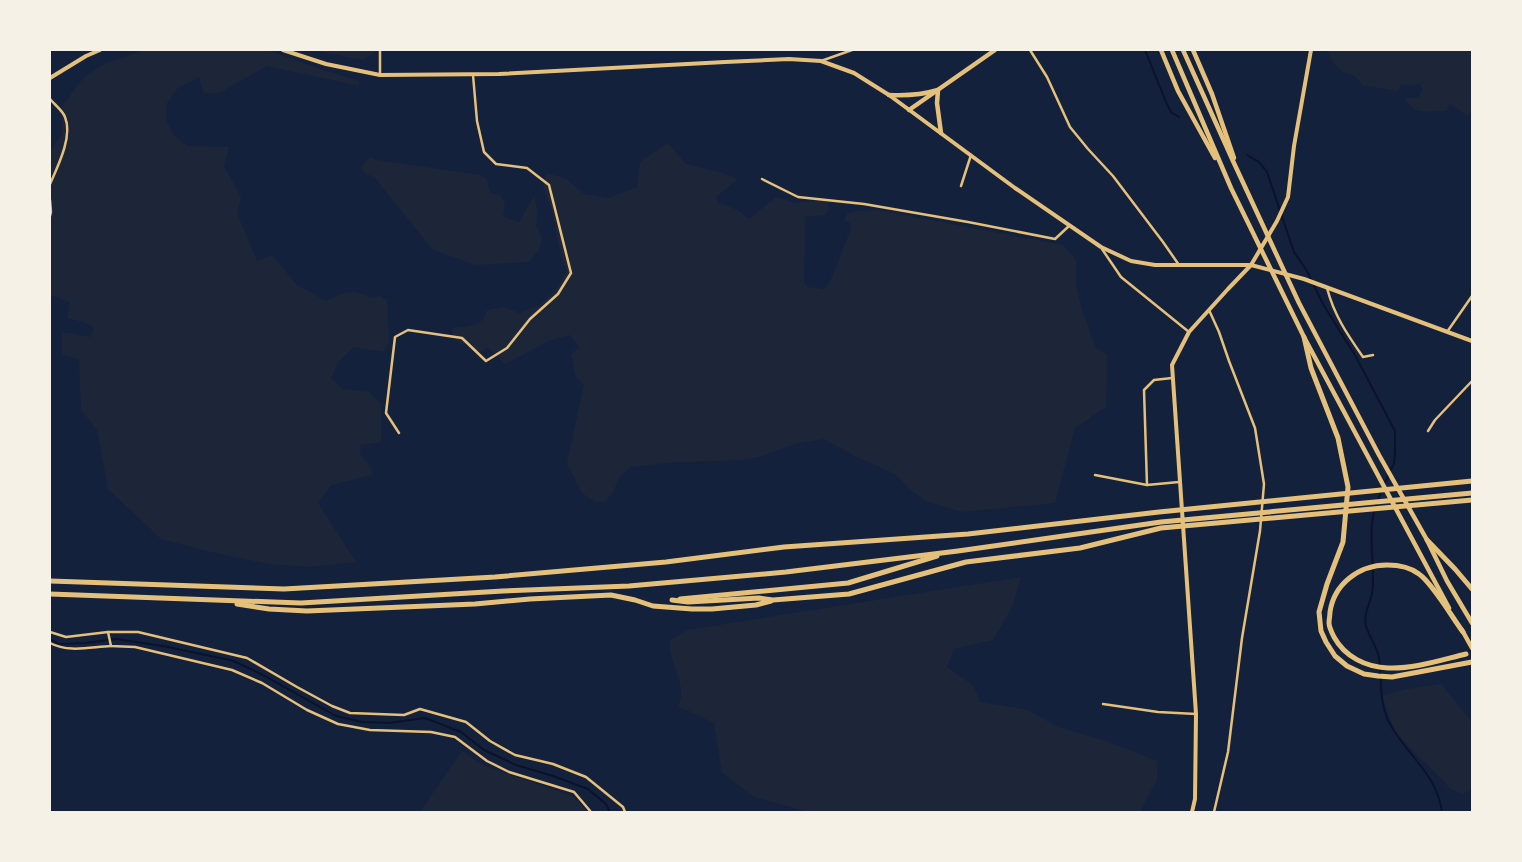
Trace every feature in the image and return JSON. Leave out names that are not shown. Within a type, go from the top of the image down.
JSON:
[{"type":"highway","points":[[1304,337],[1311,368],[1338,438],[1348,487],[1343,542],[1327,584],[1319,612],[1321,631],[1326,642],[1335,656],[1347,666],[1364,674],[1392,678],[1472,662]]},
{"type":"highway","points":[[50,581],[284,589],[495,577],[666,562],[784,547],[968,534],[1160,512],[1472,481]]},
{"type":"highway","points":[[50,594],[312,603],[669,582],[786,572],[1161,525],[1472,493]]},
{"type":"highway","points":[[212,601],[269,609],[307,611],[611,596],[635,600],[653,606],[712,610],[756,605],[774,600],[849,594],[966,562],[1080,548],[1161,525],[1472,500]]},
{"type":"highway","points":[[1427,540],[1472,589]]},
{"type":"highway","points":[[774,600],[759,598],[688,602],[672,600],[848,583],[958,550]]},
{"type":"highway","points":[[1463,632],[1426,581],[1418,573],[1394,565],[1379,565],[1362,570],[1352,576],[1341,586],[1332,603],[1329,624],[1338,645],[1350,656],[1364,664],[1377,667],[1415,666],[1466,654]]},
{"type":"main road","points":[[910,110],[996,50]]},
{"type":"main road","points":[[1161,50],[1178,91],[1231,188]]},
{"type":"main road","points":[[1172,50],[1231,188],[1304,337],[1430,575],[1472,648]]},
{"type":"main road","points":[[1183,50],[1289,282],[1379,455],[1427,540],[1447,581],[1472,623]]},
{"type":"main road","points":[[1193,50],[1212,94],[1244,185]]},
{"type":"main road","points":[[889,95],[911,96],[938,90]]},
{"type":"main road","points":[[938,90],[937,102],[941,133]]},
{"type":"street","points":[[50,78],[86,56],[100,50]]},
{"type":"street","points":[[283,50],[326,64],[380,75],[499,74],[788,59],[821,61],[854,74],[889,95],[1101,248],[1131,261],[1154,265],[1251,265],[1304,279],[1472,341]]},
{"type":"street","points":[[380,50],[380,75]]},
{"type":"street","points":[[821,61],[852,50]]},
{"type":"street","points":[[1030,50],[1047,77],[1070,127],[1088,150],[1113,176],[1179,265]]},
{"type":"street","points":[[1192,812],[1195,799],[1196,714],[1172,365],[1189,332],[1251,265],[1277,221],[1288,197],[1294,146],[1311,50]]},
{"type":"street","points":[[399,433],[386,413],[395,337],[408,330],[462,338],[486,361],[507,348],[530,319],[558,294],[571,273],[549,185],[527,168],[496,164],[484,152],[477,121],[473,75]]},
{"type":"street","points":[[50,100],[65,115],[69,130],[60,163],[50,184]]},
{"type":"street","points":[[961,186],[971,156]]},
{"type":"street","points":[[762,179],[798,197],[864,204],[1055,239],[1069,226]]},
{"type":"street","points":[[50,200],[50,216]]},
{"type":"street","points":[[1101,248],[1121,277],[1189,332]]},
{"type":"street","points":[[1325,287],[1344,329],[1364,357],[1373,355]]},
{"type":"street","points":[[1447,332],[1472,296]]},
{"type":"street","points":[[1208,310],[1219,332],[1255,428],[1264,484],[1260,531],[1242,638],[1228,752],[1214,812]]},
{"type":"street","points":[[1147,485],[1144,390],[1154,380],[1172,378]]},
{"type":"street","points":[[1428,431],[1435,420],[1472,382]]},
{"type":"street","points":[[1094,475],[1147,485],[1179,482]]},
{"type":"street","points":[[50,632],[66,637],[138,632],[247,658],[297,688],[350,713],[404,714],[420,709],[466,722],[490,741],[515,755],[553,764],[586,777],[623,807],[625,812]]},
{"type":"street","points":[[109,633],[111,644]]},
{"type":"street","points":[[50,643],[58,647],[71,649],[111,644],[135,647],[232,670],[262,683],[307,710],[338,724],[370,730],[431,732],[455,737],[487,761],[509,772],[574,792],[591,812]]},
{"type":"street","points":[[1102,704],[1158,712],[1196,714]]},
{"type":"shaded area","points":[[141,50],[270,51],[359,81],[359,86],[267,66],[219,93],[204,93],[199,77],[177,89],[167,103],[166,120],[174,136],[188,146],[229,147],[224,166],[241,197],[237,213],[257,261],[272,255],[297,285],[326,301],[348,292],[358,293],[370,298],[380,296],[387,300],[389,341],[384,352],[354,347],[339,361],[331,378],[343,389],[370,392],[381,404],[381,442],[361,445],[360,454],[371,468],[372,475],[331,485],[318,503],[356,562],[310,567],[269,564],[161,539],[108,489],[97,430],[81,410],[79,359],[62,355],[62,332],[90,337],[94,328],[86,323],[67,318],[70,302],[50,295],[50,151],[62,134],[62,106],[84,77],[106,63]]},
{"type":"shaded area","points":[[313,50],[384,50],[376,51],[363,60]]},
{"type":"shaded area","points":[[1327,50],[1472,50],[1472,110],[1468,116],[1450,104],[1445,111],[1417,110],[1408,104],[1404,98],[1419,98],[1422,89],[1420,83],[1412,86],[1402,84],[1398,91],[1362,85],[1356,77],[1337,67]]},
{"type":"shaded area","points":[[668,143],[686,164],[723,173],[738,179],[716,197],[718,203],[735,209],[749,219],[776,197],[796,203],[822,200],[828,203],[829,210],[825,215],[805,217],[804,283],[808,287],[825,289],[832,277],[851,229],[851,224],[844,220],[847,214],[856,211],[877,210],[1063,245],[1076,260],[1076,284],[1082,311],[1096,348],[1107,354],[1106,407],[1075,428],[1055,503],[962,512],[926,501],[908,488],[895,474],[855,456],[824,439],[794,444],[760,457],[740,460],[666,463],[631,467],[620,476],[613,492],[605,501],[596,502],[582,493],[567,463],[584,384],[576,378],[571,355],[579,347],[570,335],[551,340],[505,364],[487,347],[483,351],[476,351],[471,344],[460,344],[453,336],[452,328],[478,323],[485,316],[487,310],[504,307],[519,313],[538,306],[555,291],[567,271],[561,256],[552,210],[543,187],[546,173],[565,178],[584,194],[608,198],[637,187],[640,162]]},
{"type":"shaded area","points":[[370,157],[377,160],[480,175],[487,179],[490,193],[500,195],[505,202],[503,217],[519,222],[534,196],[538,213],[536,226],[542,237],[540,248],[529,262],[476,265],[433,250],[374,177],[366,174],[361,169]]},
{"type":"shaded area","points":[[1021,577],[1012,607],[993,640],[954,649],[947,667],[974,686],[980,702],[1028,710],[1058,727],[1109,742],[1157,761],[1157,780],[1141,810],[1142,812],[808,812],[754,797],[722,773],[714,723],[678,706],[681,690],[670,649],[670,640],[687,630]]},
{"type":"shaded area","points":[[1441,684],[1472,722],[1472,789],[1463,794],[1451,789],[1395,732],[1382,696],[1407,689]]},
{"type":"shaded area","points":[[462,751],[484,766],[572,796],[588,812],[420,812]]},
{"type":"waterway","points":[[1145,50],[1171,112],[1179,117]]},
{"type":"waterway","points":[[1247,155],[1259,162],[1267,172],[1294,252],[1307,271],[1323,304],[1356,357],[1395,431],[1394,464],[1390,471]]},
{"type":"waterway","points":[[1384,485],[1388,476]]},
{"type":"waterway","points":[[1381,492],[1374,510],[1372,526],[1373,584],[1365,622],[1379,658],[1384,711],[1402,742],[1434,785],[1442,812]]},
{"type":"waterway","points":[[50,639],[59,644],[117,639],[168,647],[234,661],[336,716],[362,722],[389,723],[425,718],[461,732],[484,750],[516,765],[588,789],[606,804],[610,812]]}]
